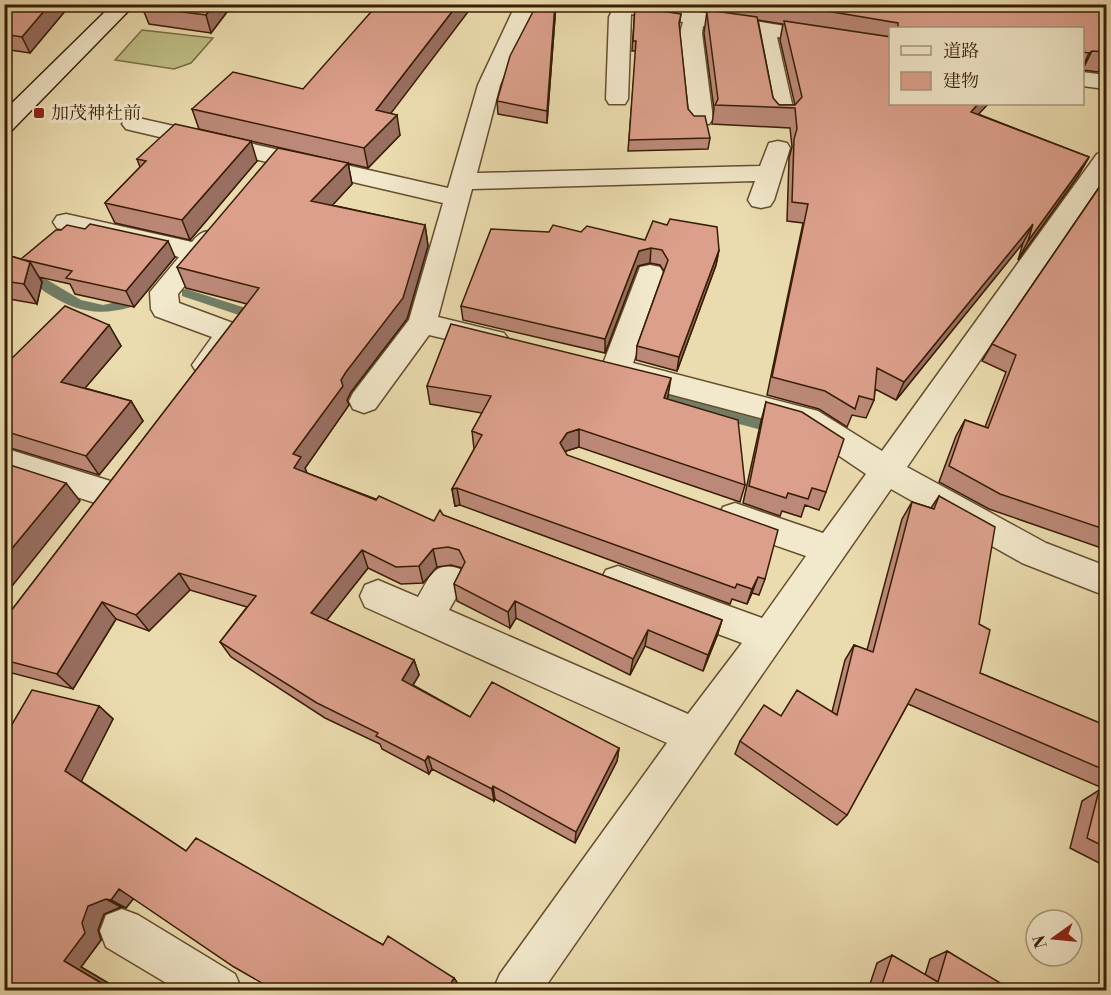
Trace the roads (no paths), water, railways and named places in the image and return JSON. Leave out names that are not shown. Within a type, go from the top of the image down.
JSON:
[{"type":"street","points":[[4,125],[125,4]]},
{"type":"street","points":[[364,401],[422,323],[489,85],[526,4]]},
{"type":"street","points":[[610,88],[619,17],[616,6],[671,9],[694,18],[889,49]]},
{"type":"street","points":[[694,18],[691,33],[701,119]]},
{"type":"street","points":[[767,29],[766,41],[783,117]]},
{"type":"street","points":[[1084,79],[1107,82]]},
{"type":"street","points":[[134,124],[270,166],[460,190],[770,173]]},
{"type":"street","points":[[761,200],[778,148]]},
{"type":"street","points":[[516,990],[1107,159]]},
{"type":"street","points":[[188,390],[231,333],[165,309],[164,297],[227,217]]},
{"type":"street","points":[[66,222],[198,252]]},
{"type":"street","points":[[650,274],[604,366],[807,419],[887,471],[1034,553],[1107,581]]},
{"type":"street","points":[[422,323],[525,347]]},
{"type":"street","points":[[4,461],[115,484],[87,521]]},
{"type":"street","points":[[710,508],[831,550]]},
{"type":"street","points":[[592,571],[769,637]]},
{"type":"street","points":[[425,617],[448,580]]},
{"type":"street","points":[[378,596],[695,736]]},
{"type":"street","points":[[122,931],[219,990]]},
{"type":"waterway","points":[[4,258],[51,290],[76,303],[103,309],[126,304]]},
{"type":"waterway","points":[[186,293],[260,317]]},
{"type":"waterway","points":[[656,396],[780,429]]},
{"type":"place","name":"加茂神社前","points":[[39,113]]}]
